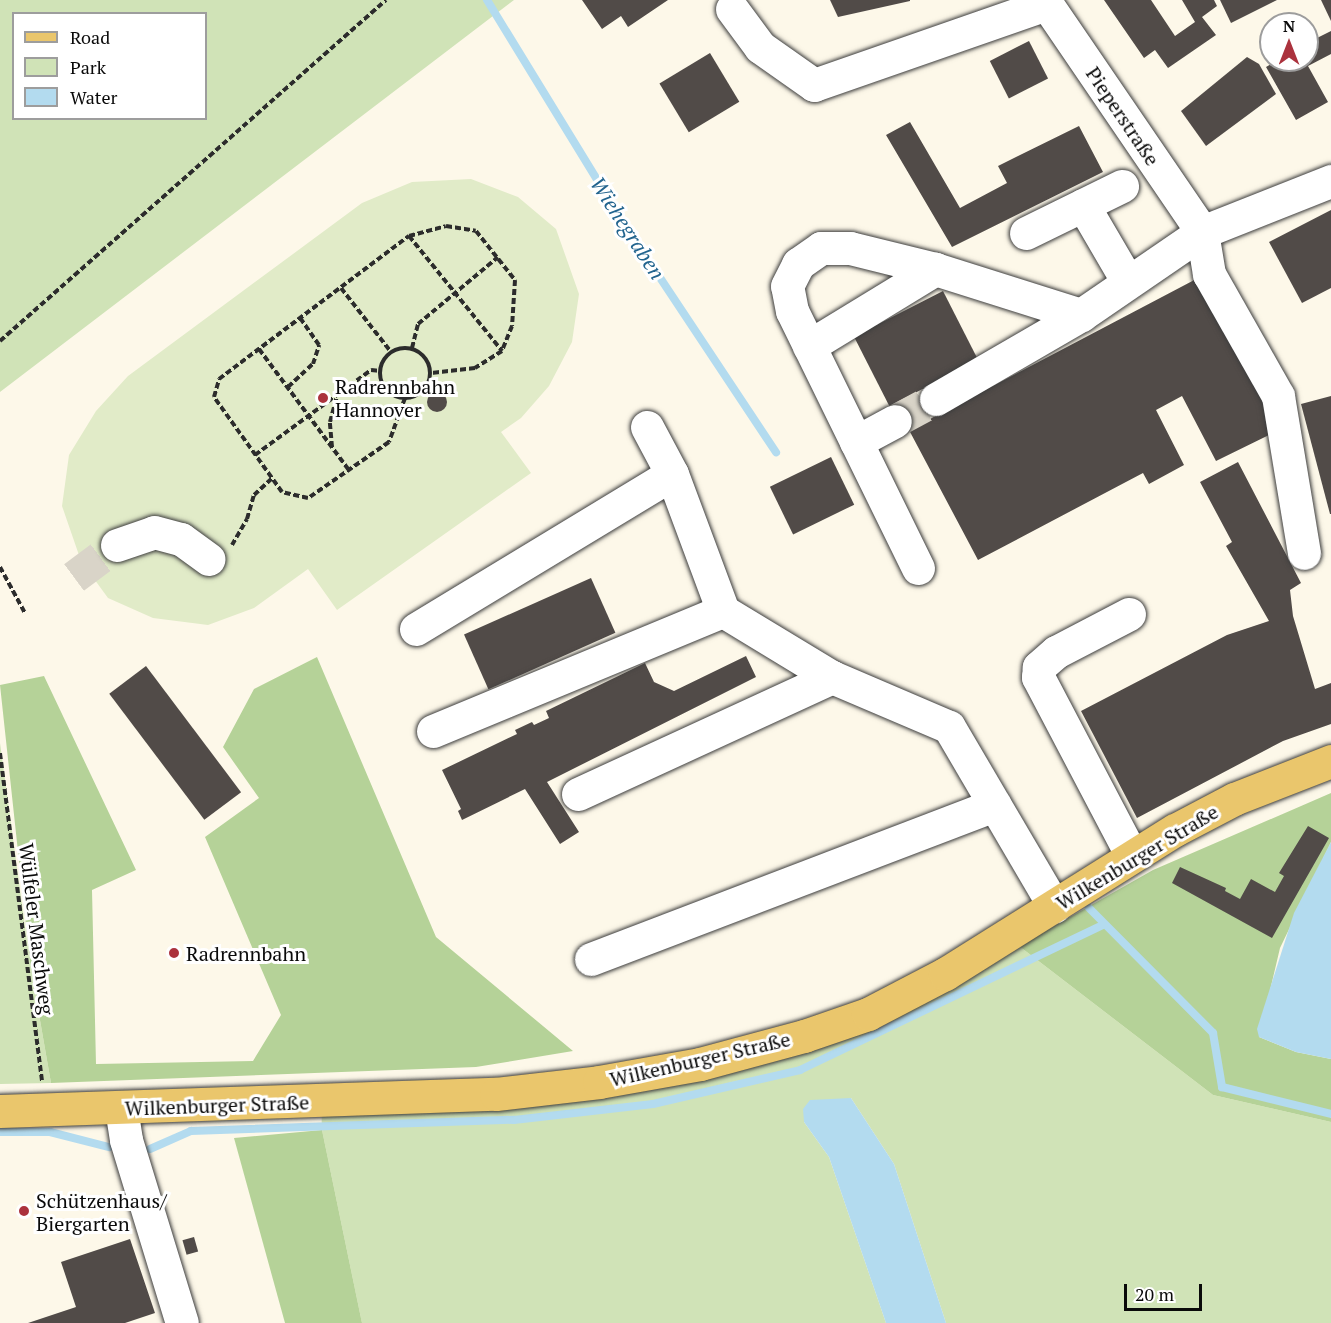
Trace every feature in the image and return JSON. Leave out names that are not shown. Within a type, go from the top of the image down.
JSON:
[{"type":"main road","name":"Wilkenburger Straße","points":[[0,1111],[496,1094],[599,1082],[700,1064],[804,1036],[868,1014],[1004,940],[1132,856],[1234,799],[1331,761]]},
{"type":"street","points":[[732,9],[760,47],[814,85],[1046,2]]},
{"type":"street","name":"Pieperstraße","points":[[1046,2],[1202,232]]},
{"type":"street","points":[[936,399],[1081,315],[1202,232],[1331,181]]},
{"type":"street","points":[[1026,233],[1122,186]]},
{"type":"street","points":[[1083,205],[1128,282]]},
{"type":"street","points":[[1202,232],[1209,274],[1278,396],[1304,553]]},
{"type":"street","points":[[918,568],[792,311],[787,286],[798,264],[821,248],[850,248],[934,269],[1081,315]]},
{"type":"street","points":[[809,346],[934,269]]},
{"type":"street","points":[[856,442],[895,421]]},
{"type":"street","points":[[647,427],[672,474],[723,611],[832,677],[949,727],[1054,906]]},
{"type":"street","points":[[416,629],[672,474]]},
{"type":"street","points":[[117,545],[154,532],[181,538],[208,558]]},
{"type":"street","points":[[432,731],[723,611]]},
{"type":"street","points":[[1129,614],[1056,651],[1039,667],[1038,677],[1132,856]]},
{"type":"street","points":[[578,794],[832,677]]},
{"type":"street","points":[[591,959],[995,805]]},
{"type":"street","points":[[121,1108],[126,1140],[182,1323]]},
{"type":"path","points":[[0,341],[386,0]]},
{"type":"path","points":[[405,398],[389,442],[308,498],[282,492],[214,397],[219,380],[409,236],[446,226],[476,231],[515,280],[516,301],[502,351],[475,368],[431,373]]},
{"type":"path","points":[[409,236],[502,351]]},
{"type":"path","points":[[412,348],[418,324],[498,257]]},
{"type":"path","points":[[341,288],[391,352]]},
{"type":"path","points":[[288,387],[314,364],[319,345],[300,318]]},
{"type":"path","points":[[412,348],[425,356],[431,373],[422,392],[405,398],[389,392],[381,371],[391,352],[412,348]]},
{"type":"path","points":[[259,349],[349,470]]},
{"type":"path","points":[[255,455],[371,370],[381,371]]},
{"type":"path","points":[[332,448],[330,422],[338,393]]},
{"type":"path","points":[[208,558],[234,544],[247,519],[254,495],[272,478]]},
{"type":"path","points":[[0,567],[24,613]]},
{"type":"path","name":"Wülfeler Maschweg","points":[[0,753],[44,1110]]},
{"type":"green space","points":[[0,0],[514,0],[0,392]]},
{"type":"green space","name":"Radrennbahn Hannover","points":[[471,179],[518,197],[556,229],[579,294],[572,342],[549,386],[521,418],[501,432],[531,473],[337,610],[308,569],[254,608],[208,625],[153,618],[108,598],[81,561],[62,506],[69,455],[96,411],[128,376],[362,203],[412,182]]},
{"type":"green space","points":[[317,657],[436,937],[573,1051],[476,1067],[51,1083],[30,963],[0,685],[44,676],[136,870],[92,890],[96,1064],[253,1061],[281,1015],[205,837],[259,798],[223,747],[254,689]]},
{"type":"green space","points":[[0,743],[30,963],[51,1083],[0,1084]]},
{"type":"green space","points":[[1331,793],[1331,842],[1280,948],[1259,1037],[1296,1052],[1331,1059],[1331,1122],[1213,1095],[1019,946],[1153,870]]},
{"type":"green space","points":[[1019,946],[1213,1095],[1331,1122],[1331,1323],[946,1323],[894,1164],[851,1098],[804,1122],[829,1157],[886,1323],[362,1323],[322,1130],[321,1101],[700,1064]]},
{"type":"green space","points":[[322,1130],[362,1323],[285,1323],[234,1138]]},
{"type":"water","points":[[1331,842],[1331,1059],[1296,1052],[1259,1037],[1257,1029],[1294,913]]},
{"type":"water","points":[[851,1098],[894,1164],[946,1323],[886,1323],[829,1157],[804,1122],[803,1109],[810,1100]]},
{"type":"building","points":[[582,0],[668,0],[628,27],[621,16],[602,29]]},
{"type":"building","points":[[830,0],[910,0],[910,1],[838,17]]},
{"type":"building","points":[[1104,0],[1151,0],[1175,36],[1195,22],[1182,0],[1214,0],[1217,6],[1202,17],[1216,35],[1168,68],[1155,50],[1144,58]]},
{"type":"building","points":[[1220,0],[1277,0],[1231,23]]},
{"type":"building","points":[[1321,0],[1331,0],[1331,21]]},
{"type":"building","points":[[1331,31],[1331,54],[1319,60],[1319,37]]},
{"type":"building","points":[[1029,41],[1048,78],[1009,98],[990,61]]},
{"type":"building","points":[[710,53],[739,102],[689,132],[659,83]]},
{"type":"building","points":[[1247,57],[1259,64],[1259,72],[1264,72],[1276,94],[1206,146],[1181,111]]},
{"type":"building","points":[[1269,72],[1311,72],[1328,102],[1296,120]]},
{"type":"building","points":[[910,122],[960,208],[1007,183],[998,166],[1079,126],[1103,172],[952,247],[886,135]]},
{"type":"building","points":[[1331,210],[1331,288],[1302,303],[1269,242]]},
{"type":"building","points":[[1200,277],[1264,399],[1269,435],[1216,461],[1182,396],[1156,410],[1184,465],[1149,484],[1143,473],[978,560],[909,430]]},
{"type":"building","points":[[943,291],[978,360],[889,406],[854,336]]},
{"type":"building","points":[[437,392],[444,395],[447,402],[444,409],[437,412],[430,409],[427,402],[430,395]]},
{"type":"building","points":[[1331,396],[1331,514],[1330,514],[1301,404]]},
{"type":"building","points":[[831,457],[854,505],[793,534],[770,487]]},
{"type":"building","points":[[1238,462],[1301,583],[1290,590],[1293,616],[1315,689],[1331,683],[1331,724],[1283,741],[1137,818],[1081,711],[1227,635],[1269,621],[1226,546],[1232,542],[1200,482]]},
{"type":"building","points":[[591,578],[615,633],[488,689],[464,635]]},
{"type":"building","points":[[746,656],[756,677],[547,782],[579,832],[560,844],[525,789],[462,820],[458,811],[461,809],[442,770],[517,734],[515,730],[532,722],[534,725],[549,718],[546,711],[645,663],[654,682],[674,691]]},
{"type":"building","points":[[146,666],[241,792],[204,820],[109,694]]},
{"type":"building","points":[[1308,826],[1329,838],[1272,938],[1172,883],[1180,867],[1226,888],[1225,891],[1240,899],[1251,879],[1275,892],[1284,876],[1279,873]]},
{"type":"building","points":[[194,1237],[198,1251],[187,1255],[182,1240]]},
{"type":"building","points":[[130,1239],[155,1313],[125,1323],[28,1323],[76,1307],[61,1262]]},
{"type":"waterway","name":"Wiehegraben","points":[[487,0],[625,225],[776,452]]},
{"type":"waterway","points":[[1089,908],[1213,1033],[1222,1087],[1331,1114]]},
{"type":"waterway","points":[[150,1149],[191,1131],[514,1120],[653,1104],[800,1070],[1103,925]]},
{"type":"waterway","points":[[0,1132],[50,1132],[109,1147]]},
{"type":"tunnel","points":[[895,421],[936,399]]},
{"type":"tunnel","points":[[74,577],[117,545]]},
{"type":"place","name":"Radrennbahn Hannover","points":[[323,398]]},
{"type":"place","name":"Radrennbahn","points":[[174,953]]},
{"type":"place","name":"Schützenhaus/ Biergarten","points":[[24,1211]]}]
